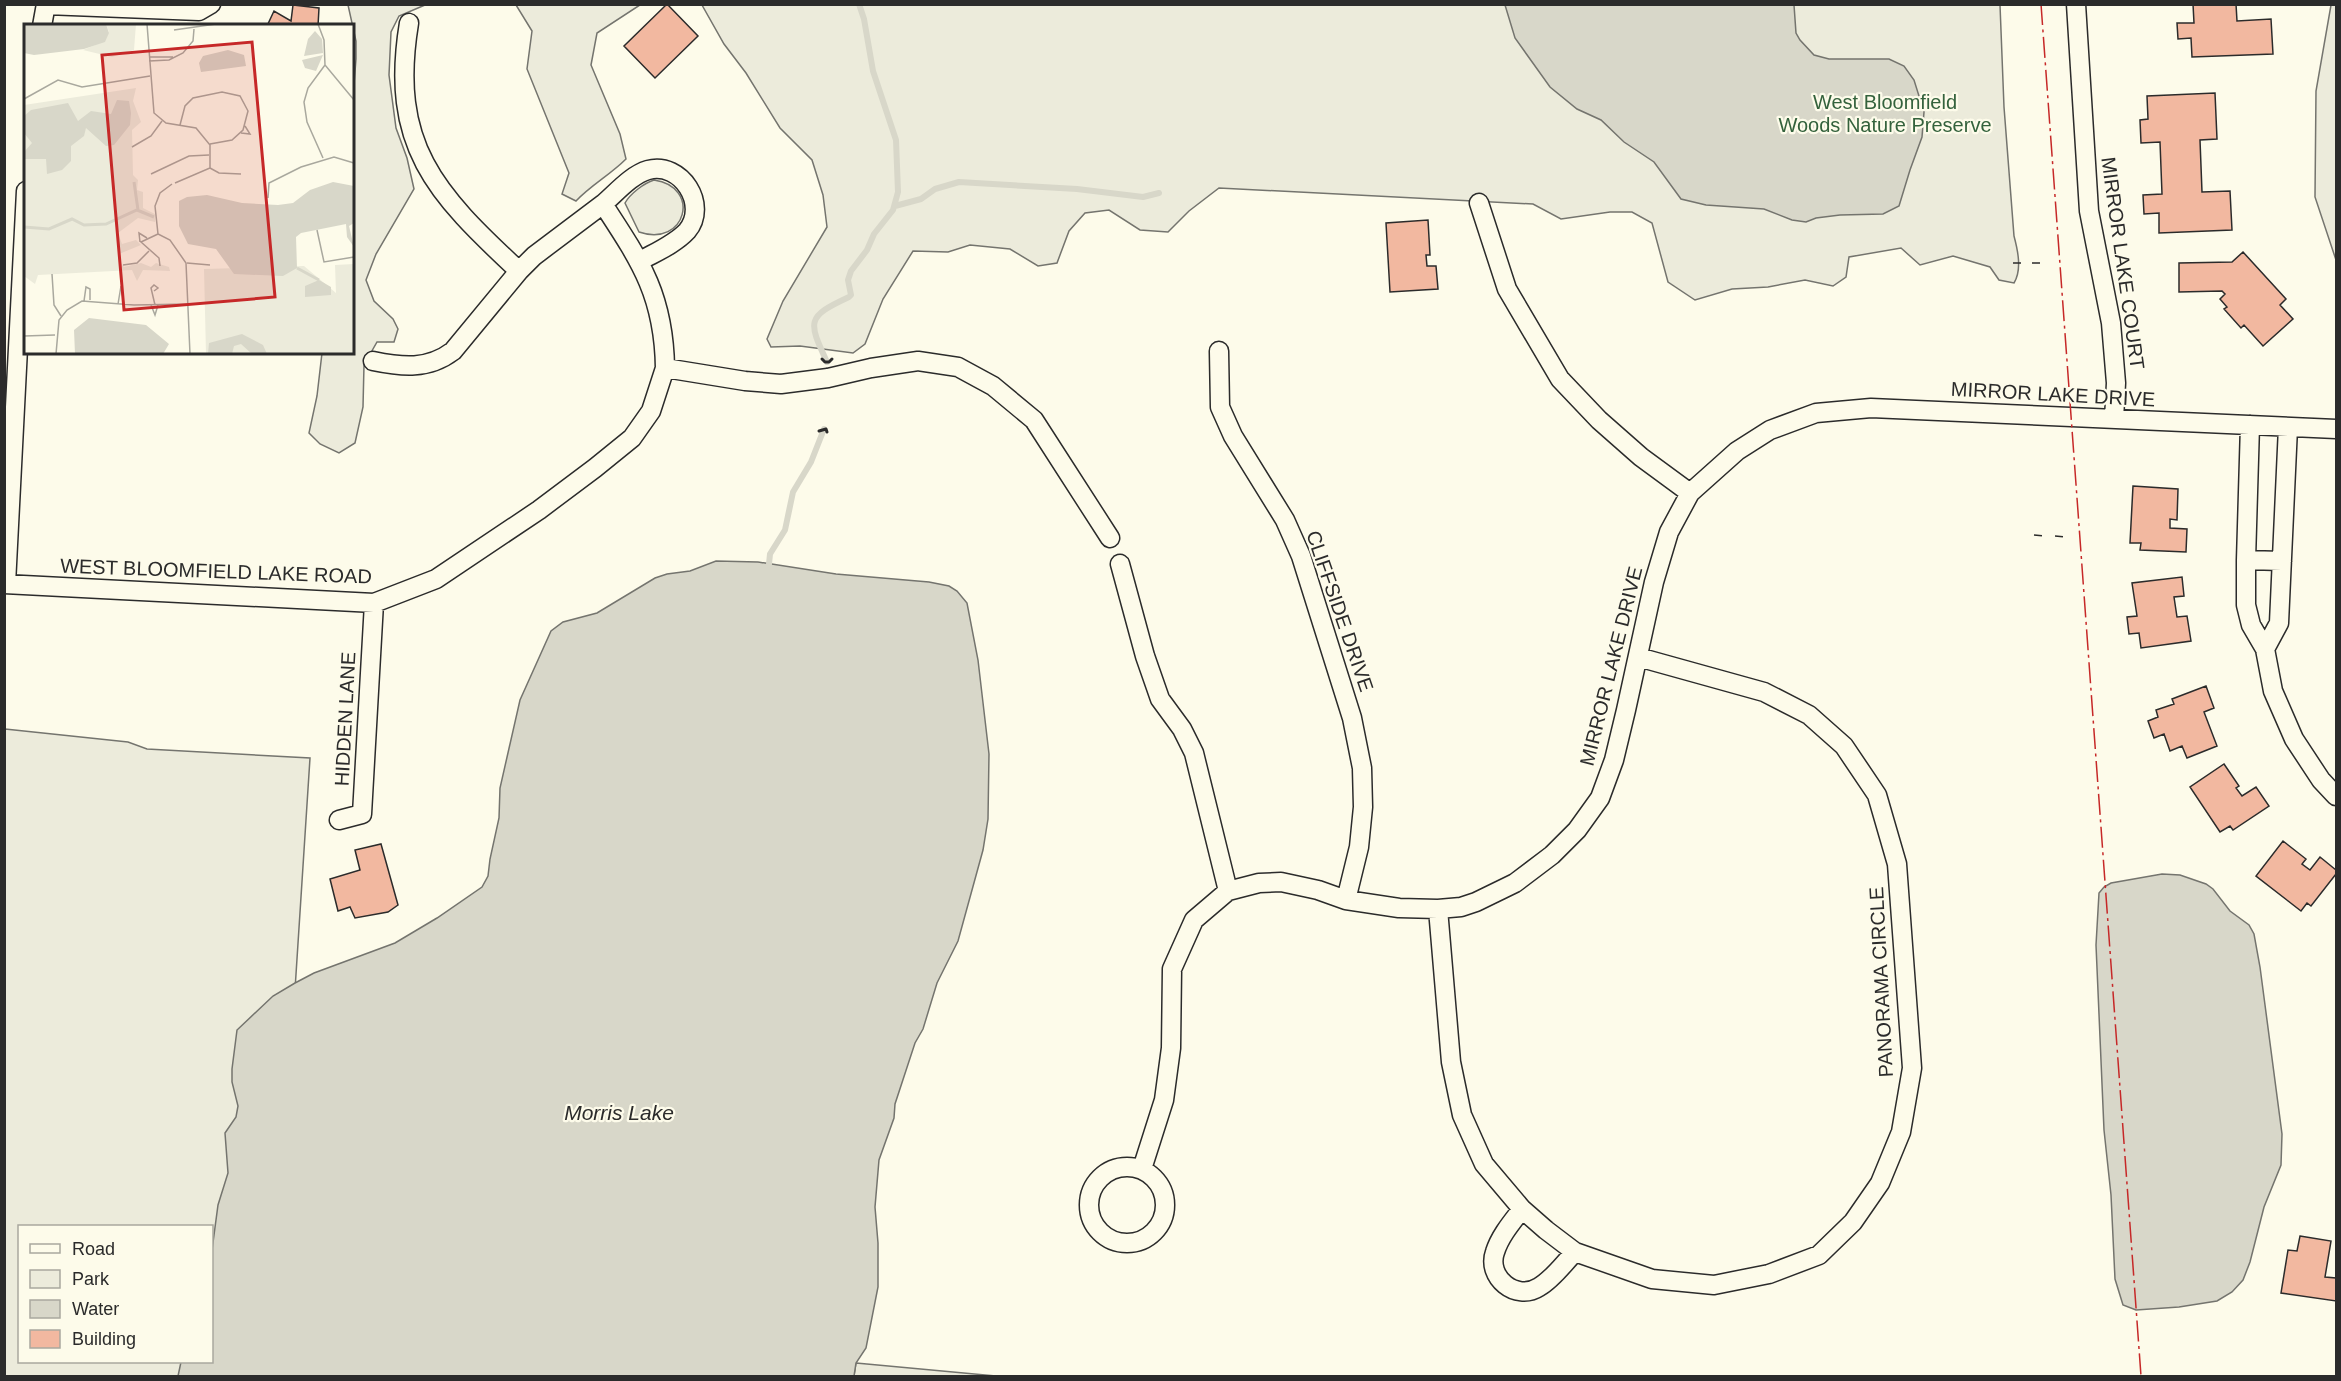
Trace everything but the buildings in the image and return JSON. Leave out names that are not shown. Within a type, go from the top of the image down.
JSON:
[{"type":"street","points":[[42,24],[46,5],[199,11],[211,4]]},
{"type":"street","name":"MIRROR LAKE COURT","points":[[2076,4],[2089,211],[2111,323],[2116,383],[2114,419]]},
{"type":"street","points":[[409,23],[405,63],[405,103],[420,156],[453,206],[519,271]]},
{"type":"street","points":[[373,361],[415,366],[444,358],[453,351],[534,256],[623,186],[647,171],[671,172],[683,179],[692,191],[696,208],[687,230],[675,241],[640,261],[603,204]]},
{"type":"street","points":[[5,584],[11,307],[23,282],[13,248],[24,199]]},
{"type":"street","points":[[1479,203],[1507,289],[1560,379],[1599,420],[1632,450],[1690,493]]},
{"type":"street","name":"WEST BLOOMFIELD LAKE ROAD","points":[[5,584],[374,603],[435,579],[596,468],[632,438],[651,411],[665,368],[664,338],[658,308],[640,261]]},
{"type":"street","name":"CLIFFSIDE DRIVE","points":[[1219,351],[1220,407],[1233,435],[1285,520],[1301,556],[1352,718],[1362,768],[1363,807],[1359,847],[1346,900]]},
{"type":"street","points":[[665,368],[724,379],[781,384],[828,378],[871,368],[918,361],[958,367],[993,386],[1034,420],[1110,538]]},
{"type":"street","name":"MIRROR LAKE DRIVE","points":[[1228,891],[1259,883],[1281,882],[1318,890],[1346,900],[1399,908],[1461,907],[1515,883],[1552,855],[1576,830],[1600,798],[1614,760],[1654,582],[1669,532],[1690,493],[1737,451],[1770,430],[1816,413],[1870,408],[2337,429]]},
{"type":"street","points":[[2250,425],[2246,605],[2251,625],[2265,649],[2273,691],[2294,739],[2321,780],[2337,796]]},
{"type":"street","points":[[2265,649],[2279,623],[2288,427]]},
{"type":"street","points":[[2246,560],[2282,561]]},
{"type":"street","points":[[1120,564],[1145,656],[1160,699],[1182,729],[1194,753],[1228,891],[1194,920],[1172,969],[1171,1048],[1165,1090],[1142,1169]]},
{"type":"street","name":"HIDDEN LANE","points":[[339,820],[362,814],[374,603]]},
{"type":"street","name":"PANORAMA CIRCLE","points":[[1438,909],[1451,1062],[1462,1114],[1484,1164],[1521,1209],[1575,1252],[1652,1279],[1714,1285],[1769,1274],[1819,1255],[1853,1222],[1880,1183],[1901,1132],[1911,1068],[1897,864],[1877,795],[1844,746],[1809,715],[1764,692],[1638,657]]},
{"type":"street","points":[[1127,1166],[1142,1169],[1154,1177],[1163,1190],[1166,1205],[1163,1219],[1154,1232],[1142,1240],[1127,1243],[1112,1240],[1099,1232],[1091,1219],[1088,1204],[1091,1190],[1100,1177],[1112,1168],[1127,1166]]},
{"type":"street","points":[[1521,1209],[1494,1252],[1493,1265],[1504,1285],[1515,1291],[1527,1292],[1539,1288],[1575,1252]]},
{"type":"green space","points":[[348,5],[425,5],[399,16],[391,32],[389,75],[396,128],[407,158],[414,189],[376,254],[366,280],[374,301],[393,319],[398,329],[394,342],[377,342],[364,365],[363,407],[355,443],[339,453],[320,444],[309,433],[317,396],[322,354],[354,354],[356,41]]},
{"type":"green space","points":[[516,5],[640,5],[597,33],[591,65],[620,134],[626,159],[576,201],[562,194],[569,173],[527,69],[532,31]]},
{"type":"green space","name":"West Bloomfield Woods Nature Preserve","points":[[702,5],[2000,5],[2004,107],[2018,272],[2014,283],[1999,280],[1990,267],[1953,256],[1920,265],[1901,248],[1849,257],[1846,277],[1833,286],[1805,280],[1768,287],[1732,289],[1695,300],[1668,282],[1652,223],[1632,212],[1610,212],[1561,219],[1533,204],[1219,188],[1189,211],[1168,232],[1140,230],[1109,210],[1085,213],[1069,231],[1057,263],[1038,266],[1010,249],[970,245],[948,252],[913,251],[883,299],[865,344],[853,353],[800,346],[771,347],[767,339],[783,301],[827,227],[823,195],[812,160],[780,128],[746,73],[724,44]]},
{"type":"green space","points":[[2331,5],[2336,5],[2336,260],[2315,197],[2316,91]]},
{"type":"green space","points":[[654,180],[669,185],[679,193],[683,204],[682,215],[677,224],[668,232],[655,235],[639,232],[625,203],[638,189]]},
{"type":"green space","points":[[5,729],[128,742],[147,749],[310,758],[270,1376],[5,1376]]},
{"type":"green space","points":[[856,1363],[996,1376],[854,1376]]},
{"type":"water","points":[[1505,5],[1794,5],[1796,33],[1814,55],[1829,59],[1889,59],[1904,66],[1914,80],[1924,112],[1922,137],[1899,206],[1883,214],[1840,215],[1816,218],[1806,222],[1792,220],[1764,209],[1706,205],[1681,199],[1654,162],[1624,142],[1601,120],[1577,109],[1550,87],[1515,38]]},
{"type":"water","name":"Morris Lake","points":[[716,561],[758,562],[836,574],[929,582],[949,586],[957,591],[967,603],[978,660],[989,754],[988,819],[983,850],[958,941],[937,983],[923,1029],[915,1043],[895,1104],[894,1118],[879,1160],[875,1207],[878,1287],[866,1348],[856,1363],[854,1376],[178,1376],[181,1363],[213,1363],[213,1242],[218,1205],[228,1173],[225,1133],[236,1117],[238,1106],[232,1082],[237,1030],[273,996],[295,983],[314,973],[395,943],[482,887],[488,876],[499,818],[500,788],[520,700],[551,631],[563,622],[597,613],[655,578],[690,571]]},
{"type":"water","points":[[2162,874],[2180,875],[2206,884],[2213,889],[2230,911],[2249,925],[2254,934],[2282,1134],[2281,1165],[2264,1207],[2250,1262],[2243,1280],[2232,1292],[2217,1301],[2136,1310],[2123,1305],[2115,1279],[2111,1195],[2104,1130],[2096,945],[2099,893],[2111,883]]},
{"type":"waterway","points":[[827,362],[816,337],[815,322],[825,310],[851,295],[848,280],[851,271],[867,250],[874,234],[893,210],[898,192],[896,140],[873,71],[864,19],[859,4]]},
{"type":"waterway","points":[[895,206],[921,199],[935,189],[959,182],[1077,189],[1143,197],[1159,193]]},
{"type":"waterway","points":[[769,564],[770,554],[785,530],[793,492],[811,462],[824,429]]},
{"type":"fence","points":[[2013,263],[2021,263]]},
{"type":"fence","points":[[2032,263],[2040,263]]},
{"type":"fence","points":[[2034,535],[2044,536]]},
{"type":"fence","points":[[2055,536],[2065,537]]},
{"type":"wall","points":[[822,359],[825,362],[832,359]]},
{"type":"wall","points":[[819,431],[826,429],[827,432]]},
{"type":"power","points":[[2041,4],[2141,1376]]}]
